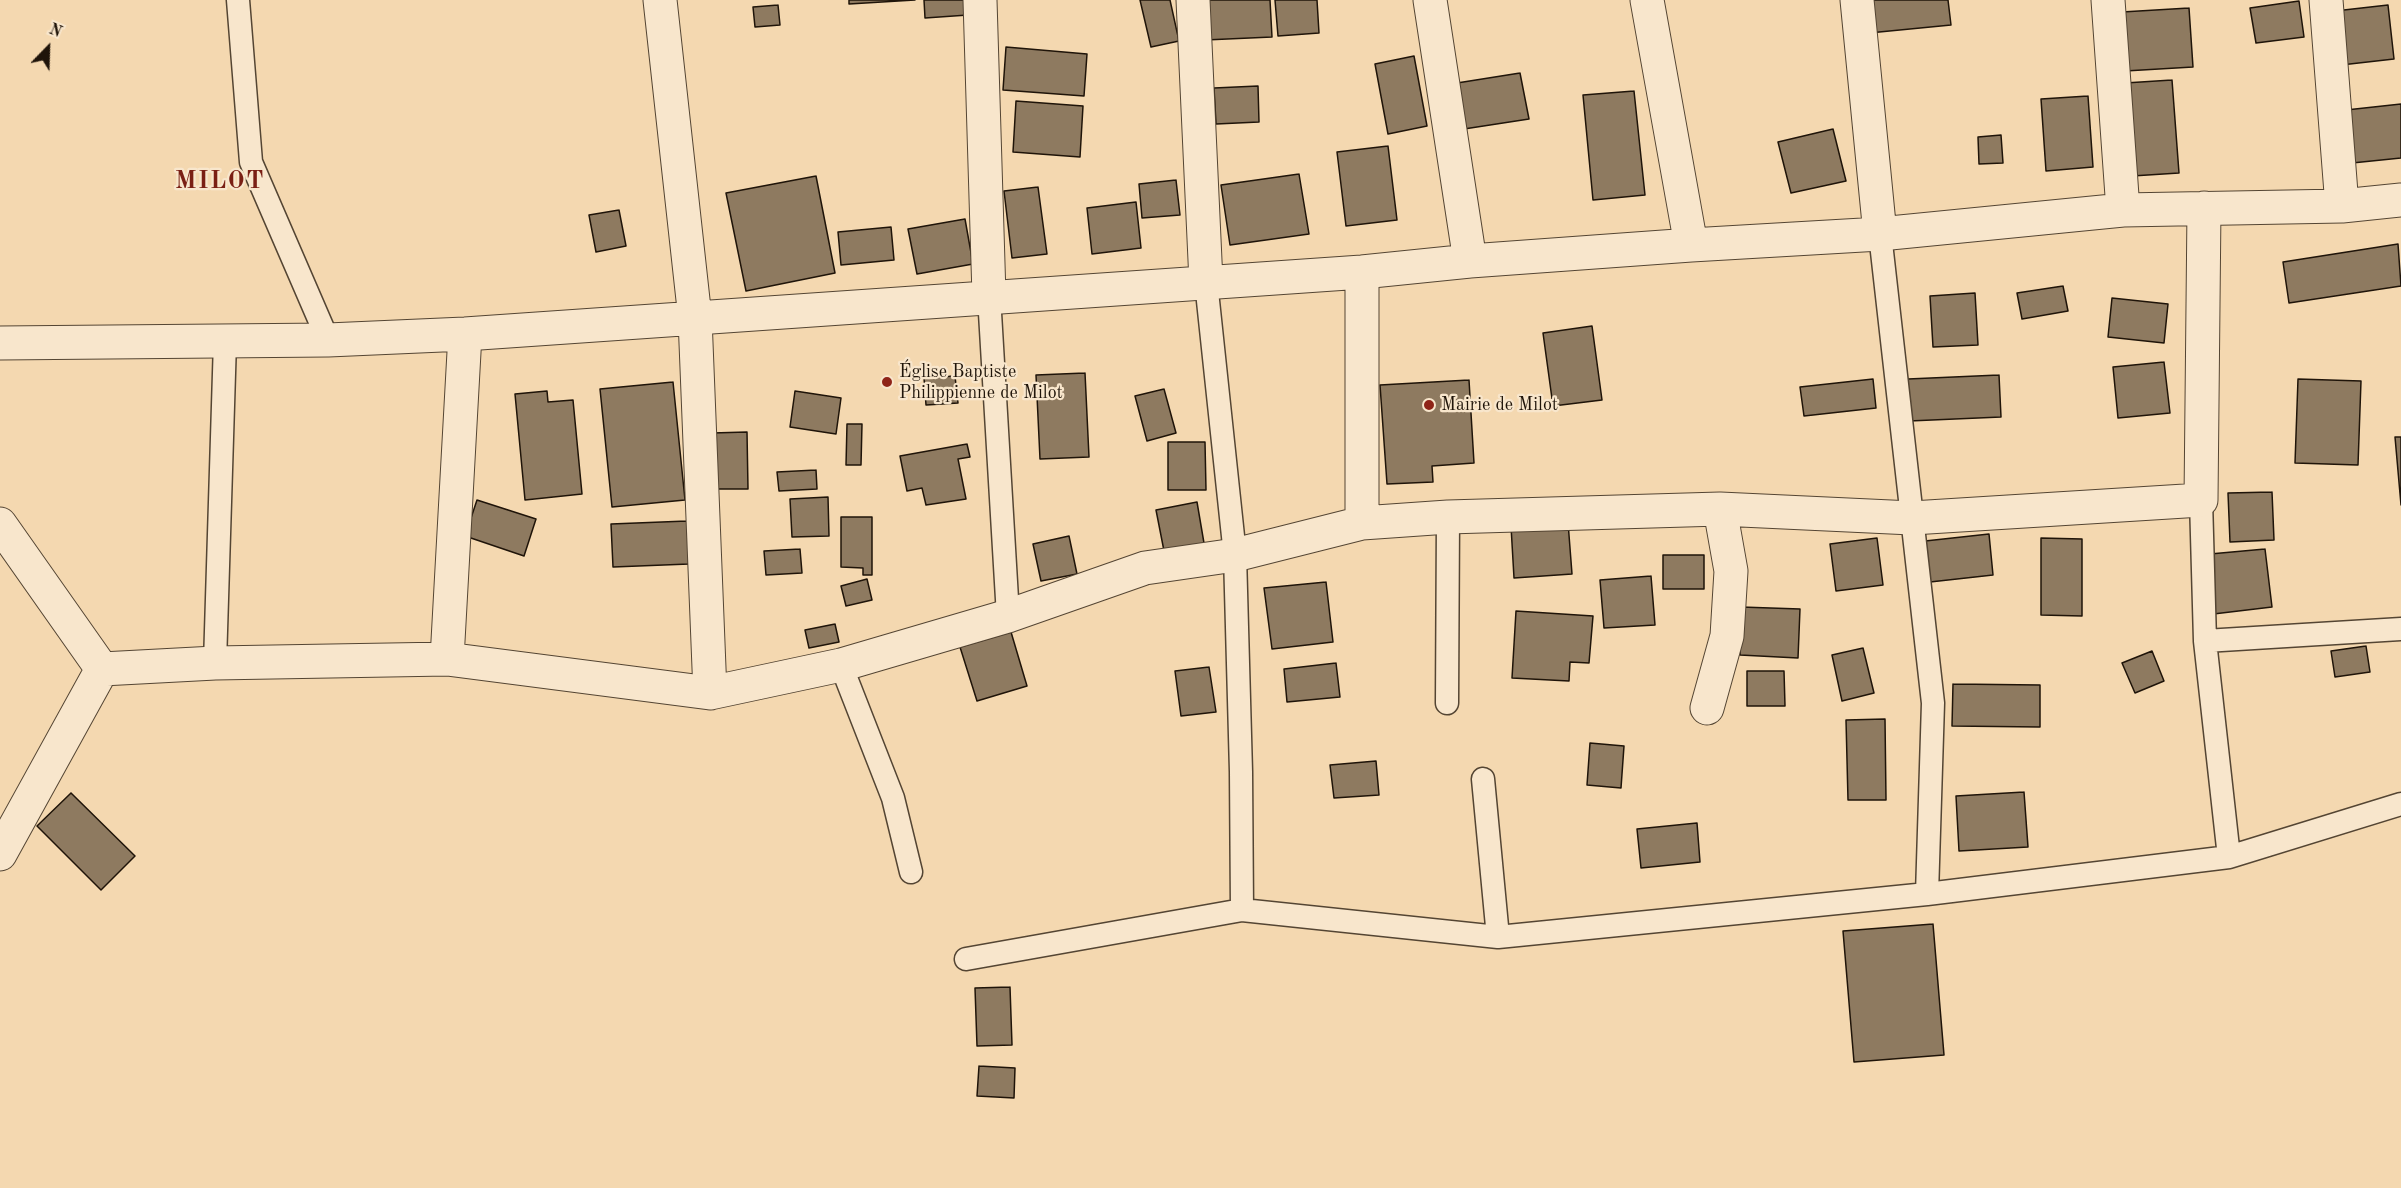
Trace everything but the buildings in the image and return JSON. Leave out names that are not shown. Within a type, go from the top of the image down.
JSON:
[{"type":"street","points":[[660,0],[695,318],[710,693]]},
{"type":"street","points":[[980,0],[989,296]]},
{"type":"street","points":[[1193,0],[1206,282]]},
{"type":"street","points":[[1430,0],[1470,261]]},
{"type":"street","points":[[1647,0],[1691,245]]},
{"type":"street","points":[[1857,0],[1880,234]]},
{"type":"street","points":[[2108,0],[2123,210]]},
{"type":"street","points":[[2326,0],[2342,206]]},
{"type":"street","points":[[0,343],[328,340],[465,334],[1362,272],[1470,261],[1691,245],[1880,234],[2123,210],[2342,206],[2401,200]]},
{"type":"street","points":[[102,669],[215,663],[447,659],[710,693],[841,665],[1008,616],[1145,568],[1235,555],[1362,523],[1448,517],[1720,509],[1912,518],[2201,500],[2204,208]]},
{"type":"street","points":[[1362,272],[1362,523]]},
{"type":"street","points":[[447,659],[465,334]]},
{"type":"street","points":[[1707,708],[1727,636],[1731,571],[1720,509]]},
{"type":"street","points":[[0,524],[102,669]]},
{"type":"street","points":[[0,854],[102,669]]},
{"type":"lane","points":[[238,0],[251,162],[328,340]]},
{"type":"lane","points":[[1880,234],[1933,703],[1927,894]]},
{"type":"lane","points":[[1206,282],[1235,555],[1242,910]]},
{"type":"lane","points":[[989,296],[1008,616]]},
{"type":"lane","points":[[215,663],[225,341]]},
{"type":"lane","points":[[2201,500],[2205,641],[2229,857]]},
{"type":"lane","points":[[1447,704],[1448,517]]},
{"type":"lane","points":[[2205,641],[2401,629]]},
{"type":"lane","points":[[841,665],[893,798],[911,872]]},
{"type":"lane","points":[[1483,779],[1498,937]]},
{"type":"lane","points":[[966,959],[1242,910],[1498,937],[1927,894],[2229,857],[2401,804]]},
{"type":"place","name":"Église Baptiste Philippienne de Milot","points":[[887,382]]},
{"type":"place","name":"Mairie de Milot","points":[[1429,405]]},
{"type":"district","name":"MILOT","points":[[220,182]]}]
